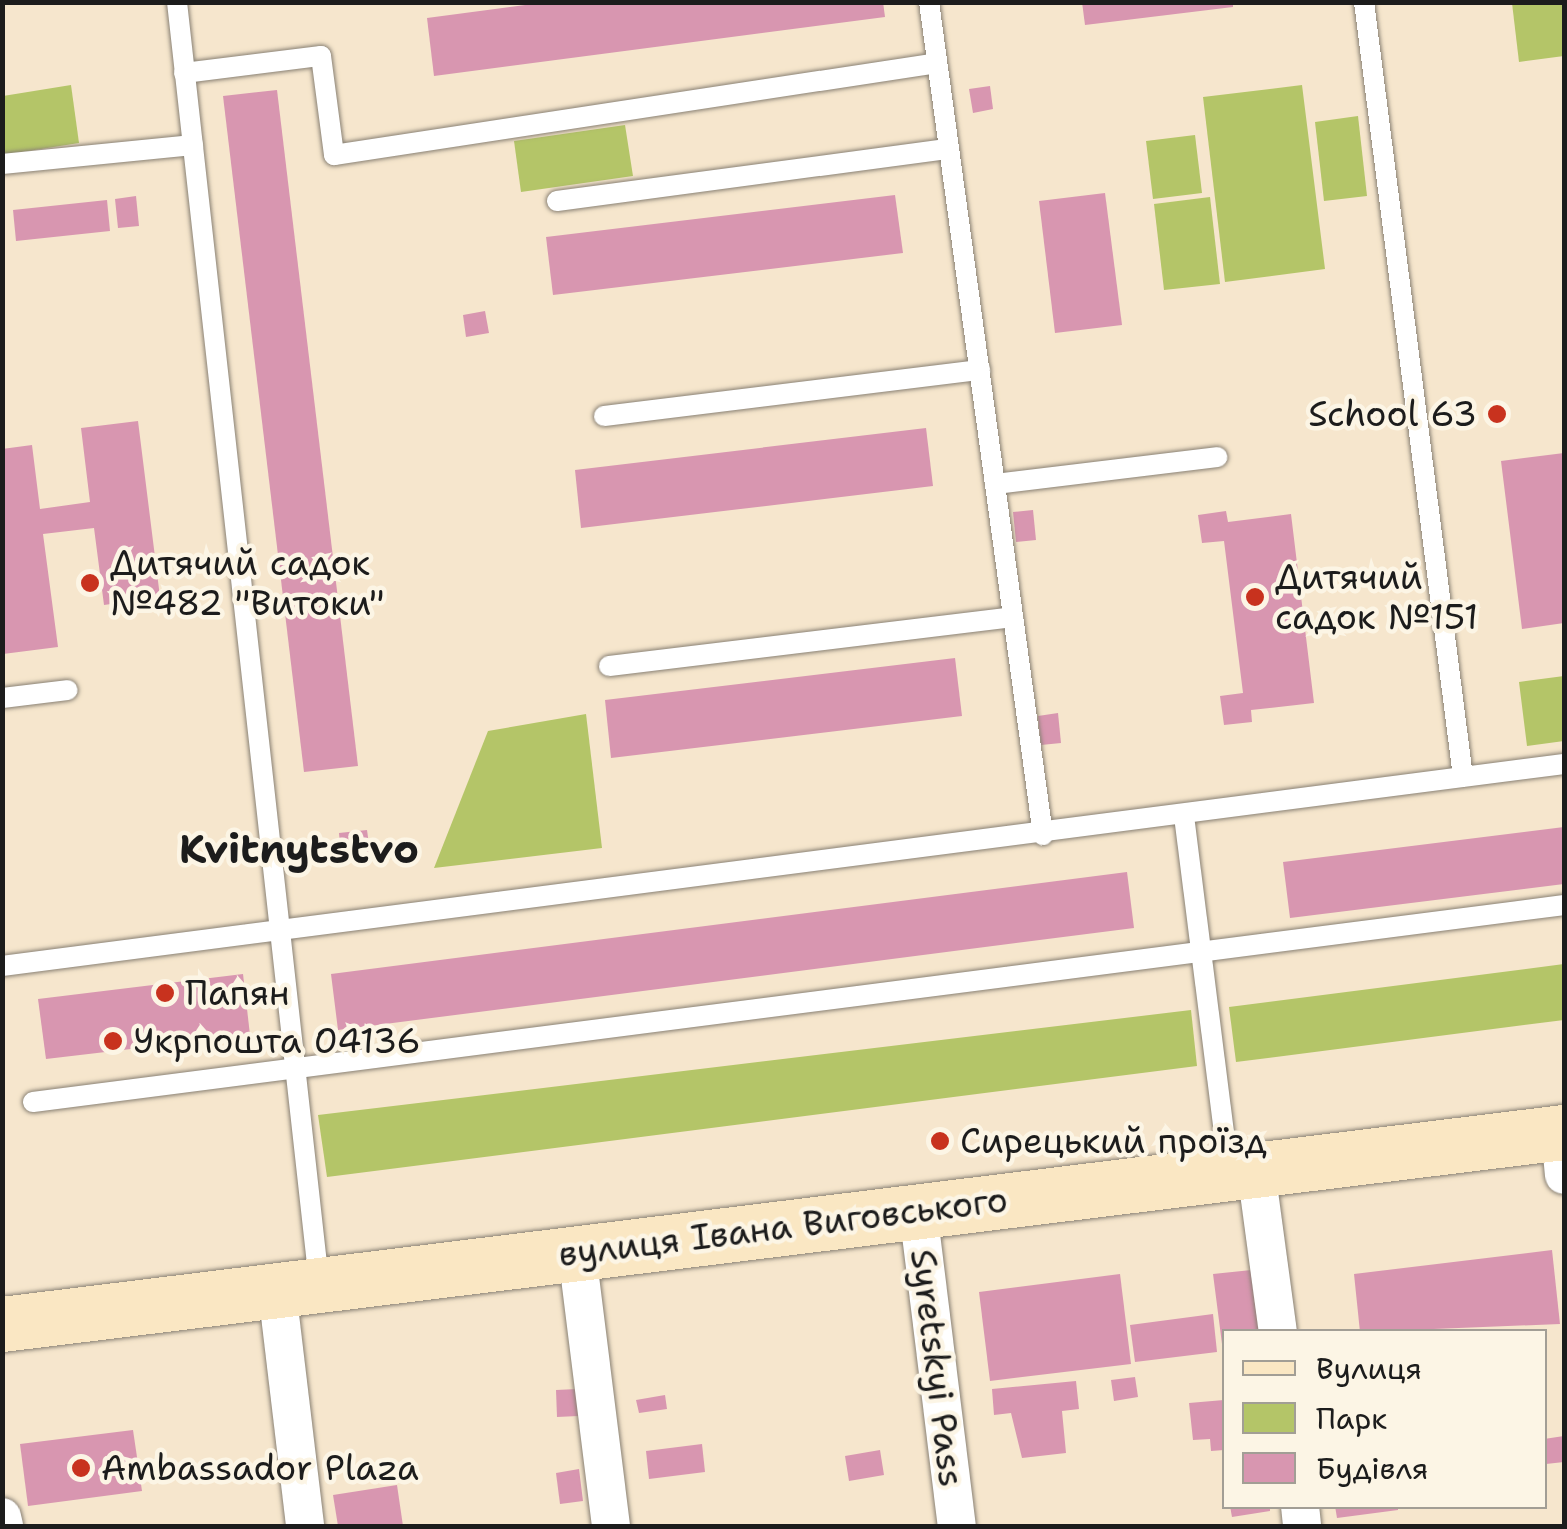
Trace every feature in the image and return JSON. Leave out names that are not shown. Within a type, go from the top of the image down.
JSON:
[{"type":"main road","name":"вулиця Івана Виговського","points":[[2,1324],[1242,1172],[1563,1147]]},
{"type":"street","points":[[1242,1172],[1277,1329]]},
{"type":"street","name":"Syretskyi Pass","points":[[918,1210],[958,1526]]},
{"type":"street","points":[[577,1252],[610,1526]]},
{"type":"street","points":[[298,1287],[305,1526]]},
{"type":"street","points":[[2,1517],[4,1526]]},
{"type":"lane","points":[[177,2],[293,1068],[298,1287]]},
{"type":"lane","points":[[929,2],[1043,835]]},
{"type":"lane","points":[[1364,2],[1463,777]]},
{"type":"lane","points":[[184,72],[322,56],[334,155],[937,63]]},
{"type":"lane","points":[[2,164],[193,145]]},
{"type":"lane","points":[[557,201],[950,149]]},
{"type":"lane","points":[[604,416],[980,370]]},
{"type":"lane","points":[[995,484],[1217,457]]},
{"type":"lane","points":[[609,666],[1013,616]]},
{"type":"lane","points":[[2,698],[68,690]]},
{"type":"lane","points":[[2,966],[1043,835],[1564,764]]},
{"type":"lane","points":[[1184,816],[1203,952],[1242,1172]]},
{"type":"lane","points":[[33,1102],[1564,905]]},
{"type":"green space","points":[[1512,3],[1564,3],[1564,56],[1519,62]]},
{"type":"green space","points":[[71,85],[79,143],[3,155],[3,96]]},
{"type":"green space","points":[[1302,85],[1325,269],[1225,282],[1203,97]]},
{"type":"green space","points":[[1358,116],[1367,196],[1324,201],[1315,122]]},
{"type":"green space","points":[[625,125],[633,176],[521,192],[514,141]]},
{"type":"green space","points":[[1195,135],[1202,193],[1153,199],[1146,141]]},
{"type":"green space","points":[[1210,197],[1220,284],[1164,290],[1154,204]]},
{"type":"green space","points":[[1564,676],[1564,741],[1527,746],[1519,682]]},
{"type":"green space","points":[[586,714],[602,848],[434,868],[488,731]]},
{"type":"green space","points":[[1564,964],[1564,1020],[1236,1062],[1229,1007]]},
{"type":"green space","points":[[1191,1010],[1197,1066],[327,1177],[318,1115]]},
{"type":"building","points":[[548,2],[883,2],[885,17],[434,76],[427,18]]},
{"type":"building","points":[[1082,2],[1233,2],[1233,7],[1085,25]]},
{"type":"building","points":[[990,86],[993,109],[973,113],[969,89]]},
{"type":"building","points":[[277,90],[358,766],[304,772],[223,96]]},
{"type":"building","points":[[1105,193],[1122,325],[1055,333],[1039,201]]},
{"type":"building","points":[[895,195],[903,253],[553,295],[546,237]]},
{"type":"building","points":[[136,196],[139,226],[118,228],[115,199]]},
{"type":"building","points":[[107,200],[110,231],[16,241],[13,210]]},
{"type":"building","points":[[485,311],[489,333],[466,337],[463,315]]},
{"type":"building","points":[[138,421],[160,597],[104,605],[94,528],[43,534],[58,647],[3,654],[2,449],[32,445],[40,509],[90,502],[81,428]]},
{"type":"building","points":[[926,428],[933,486],[581,528],[575,470]]},
{"type":"building","points":[[1564,453],[1564,623],[1522,629],[1501,461]]},
{"type":"building","points":[[1033,510],[1036,540],[1016,542],[1013,512]]},
{"type":"building","points":[[1226,511],[1228,522],[1291,514],[1314,703],[1251,710],[1252,722],[1224,725],[1220,696],[1243,693],[1224,541],[1202,543],[1198,515]]},
{"type":"building","points":[[955,658],[962,716],[611,758],[605,700]]},
{"type":"building","points":[[1058,713],[1061,743],[1041,745],[1038,716]]},
{"type":"building","points":[[1564,827],[1564,884],[1290,918],[1283,862]]},
{"type":"building","points":[[367,830],[370,852],[341,856],[339,833]]},
{"type":"building","points":[[1127,872],[1134,928],[338,1030],[331,974]]},
{"type":"building","points":[[243,974],[250,1035],[46,1059],[38,999]]},
{"type":"building","points":[[1552,1250],[1560,1324],[1360,1329],[1354,1274]]},
{"type":"building","points":[[1261,1269],[1268,1329],[1222,1329],[1222,1344],[1213,1274]]},
{"type":"building","points":[[1120,1274],[1131,1364],[990,1381],[979,1292]]},
{"type":"building","points":[[1213,1314],[1217,1352],[1135,1362],[1130,1325]]},
{"type":"building","points":[[1135,1377],[1138,1397],[1114,1401],[1111,1380]]},
{"type":"building","points":[[1076,1381],[1079,1409],[1062,1411],[1066,1453],[1022,1458],[1011,1413],[994,1415],[992,1389]]},
{"type":"building","points":[[577,1389],[578,1416],[557,1417],[556,1390]]},
{"type":"building","points":[[665,1395],[667,1409],[639,1413],[636,1400]]},
{"type":"building","points":[[1222,1400],[1222,1450],[1211,1451],[1210,1439],[1193,1440],[1189,1403]]},
{"type":"building","name":"Ambassador Plaza","points":[[133,1430],[142,1491],[28,1506],[20,1444]]},
{"type":"building","points":[[1564,1436],[1564,1462],[1547,1464],[1547,1439]]},
{"type":"building","points":[[702,1444],[705,1472],[649,1479],[646,1451]]},
{"type":"building","points":[[880,1450],[884,1475],[849,1481],[845,1456]]},
{"type":"building","points":[[579,1469],[583,1501],[560,1504],[556,1473]]},
{"type":"building","points":[[397,1485],[403,1526],[338,1526],[333,1495]]},
{"type":"building","points":[[1231,1509],[1270,1509],[1270,1511],[1232,1517]]},
{"type":"building","points":[[1336,1509],[1398,1509],[1398,1510],[1337,1518]]},
{"type":"place","name":"School 63","points":[[1497,414]]},
{"type":"place","name":"Дитячий садок №482 \"Витоки\"","points":[[90,583]]},
{"type":"place","name":"Дитячий садок №151","points":[[1255,597]]},
{"type":"place","name":"Папян","points":[[165,993]]},
{"type":"place","name":"Укрпошта 04136","points":[[113,1041]]},
{"type":"place","name":"Сирецький проїзд","points":[[940,1141]]},
{"type":"place","name":"Ambassador Plaza","points":[[81,1468]]},
{"type":"district","name":"Kvitnytstvo","points":[[299,849]]}]
